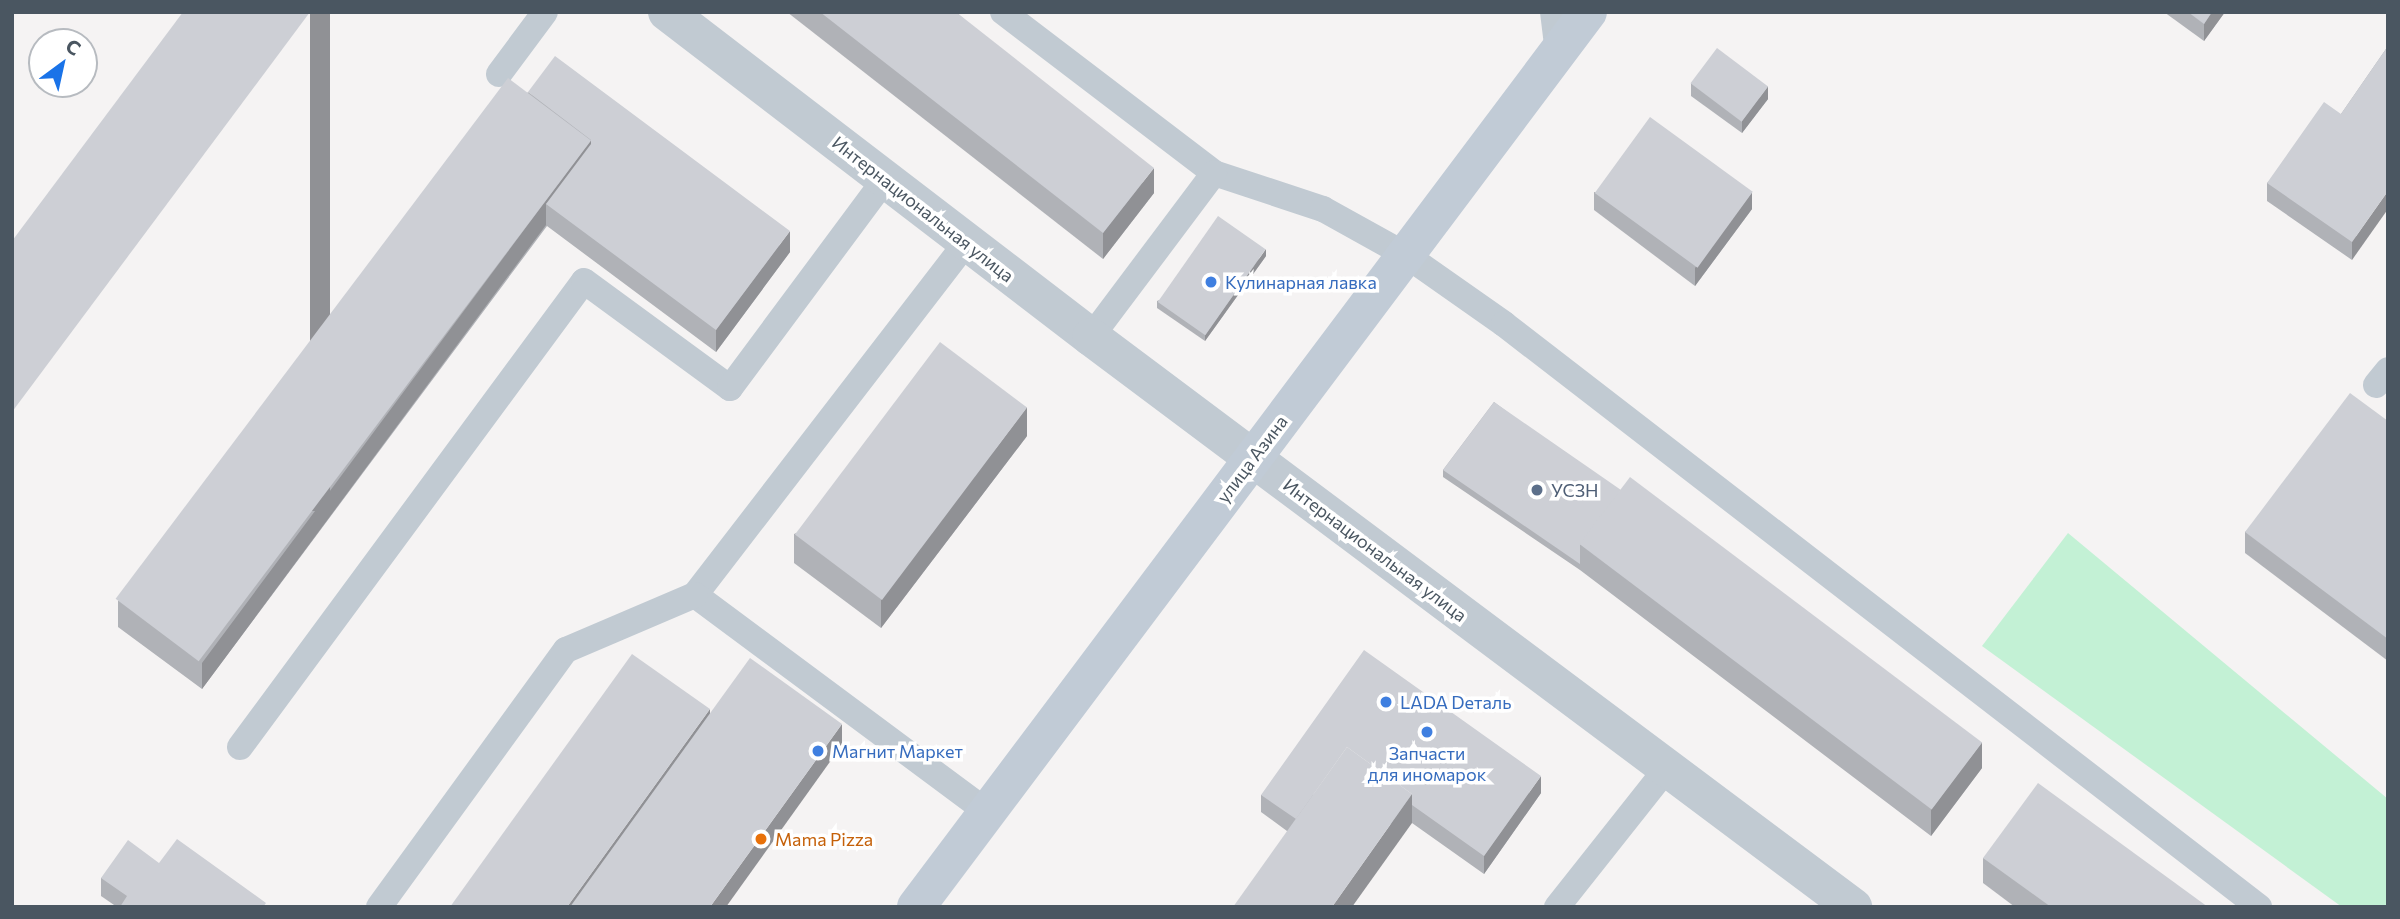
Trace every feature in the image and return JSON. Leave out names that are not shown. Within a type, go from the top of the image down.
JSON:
[{"type":"main road","name":"улица Азина","points":[[916,907],[1588,12]]},
{"type":"street","name":"Интернациональная улица","points":[[667,12],[1252,459],[1853,907]]},
{"type":"lane","points":[[499,75],[545,12]]},
{"type":"lane","points":[[1003,12],[1214,173],[1323,209],[1406,255],[1504,324],[2259,907]]},
{"type":"lane","points":[[1552,12],[1558,53]]},
{"type":"lane","points":[[1091,337],[1214,173]]},
{"type":"lane","points":[[240,747],[584,281],[730,387],[885,179]]},
{"type":"lane","points":[[379,907],[566,650],[695,595],[966,243]]},
{"type":"lane","points":[[695,595],[987,812]]},
{"type":"lane","points":[[1557,907],[1667,768]]},
{"type":"green space","points":[[2068,533],[2388,799],[2388,907],[2342,907],[1982,646]]},
{"type":"building","points":[[183,12],[310,12],[12,412],[12,241]]},
{"type":"building","points":[[820,12],[956,12],[1154,168],[1103,233]]},
{"type":"building","points":[[2188,12],[2212,12],[2204,24]]},
{"type":"building","points":[[2388,46],[2388,191],[2352,242],[2267,183],[2324,102],[2341,114]]},
{"type":"building","points":[[1717,48],[1768,87],[1742,122],[1691,83]]},
{"type":"building","points":[[555,56],[790,231],[716,330],[546,204],[591,144],[591,140],[528,92]]},
{"type":"building","points":[[508,78],[591,141],[199,661],[116,599]]},
{"type":"building","points":[[1650,117],[1753,192],[1697,268],[1595,193]]},
{"type":"building","name":"Кулинарная лавка","points":[[1218,216],[1266,249],[1205,335],[1158,302]]},
{"type":"building","points":[[940,342],[1027,408],[882,600],[795,534]]},
{"type":"building","points":[[2350,393],[2388,421],[2388,639],[2245,532]]},
{"type":"building","name":"УСЗН","points":[[1494,402],[1621,490],[1580,545],[1580,564],[1443,470]]},
{"type":"building","points":[[1630,477],[1982,742],[1932,809],[1579,544]]},
{"type":"building","points":[[1364,650],[1541,776],[1484,856],[1412,805],[1412,794],[1347,747],[1296,819],[1261,795]]},
{"type":"building","points":[[632,654],[710,709],[567,907],[450,907]]},
{"type":"building","points":[[750,658],[842,724],[710,907],[570,907]]},
{"type":"building","points":[[1347,747],[1412,794],[1332,907],[1233,907]]},
{"type":"building","points":[[2038,783],[2208,907],[2051,907],[1983,858]]},
{"type":"building","points":[[177,839],[266,903],[263,907],[120,907],[127,896],[101,878],[128,840],[159,863]]},
{"type":"place","name":"Кулинарная лавка","points":[[1211,282]]},
{"type":"place","name":"УСЗН","points":[[1537,490]]},
{"type":"place","name":"LADA Dеталь","points":[[1386,702]]},
{"type":"place","name":"Запчасти для иномарок","points":[[1427,732]]},
{"type":"place","name":"Магнит Маркет","points":[[818,751]]},
{"type":"place","name":"Mama Pizza","points":[[761,839]]}]
